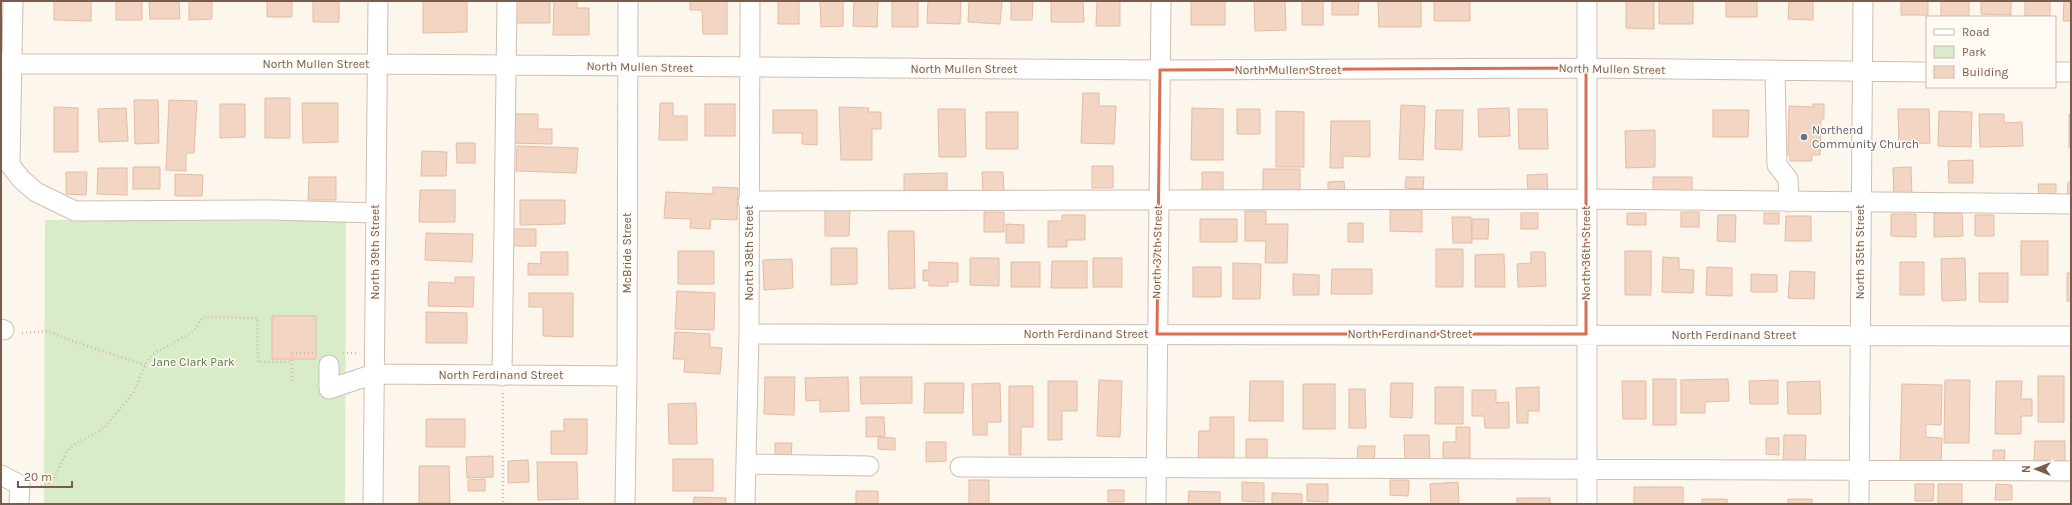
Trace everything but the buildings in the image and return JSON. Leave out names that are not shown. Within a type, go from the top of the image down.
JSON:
[{"type":"street","points":[[13,1],[7,64],[10,165],[21,179],[36,192],[76,211],[274,210],[376,213]]},
{"type":"street","name":"North 39th Street","points":[[373,504],[378,1]]},
{"type":"street","points":[[502,376],[508,66],[507,1]]},
{"type":"street","name":"McBride Street","points":[[625,504],[627,376],[628,1]]},
{"type":"street","name":"North 38th Street","points":[[745,504],[749,334],[748,201],[750,1]]},
{"type":"street","name":"North 37th Street","points":[[1156,504],[1161,1]]},
{"type":"street","name":"North 36th Street","points":[[1587,1],[1587,504]]},
{"type":"street","name":"North 35th Street","points":[[1860,504],[1860,202],[1862,1]]},
{"type":"street","name":"North Mullen Street","points":[[7,64],[378,64],[1160,70],[1586,68],[1926,72]]},
{"type":"street","points":[[1775,71],[1777,165],[1788,179],[1789,202]]},
{"type":"street","points":[[2056,72],[2071,72]]},
{"type":"street","points":[[748,201],[1586,199],[2071,204]]},
{"type":"street","name":"North Ferdinand Street","points":[[749,334],[1586,334],[2071,336]]},
{"type":"street","name":"North Ferdinand Street","points":[[329,366],[329,389],[374,374],[627,376]]},
{"type":"street","points":[[746,464],[869,466]]},
{"type":"street","points":[[960,467],[1156,469],[2071,471]]},
{"type":"street","points":[[1,475],[20,494]]},
{"type":"path","points":[[20,494],[52,482],[67,451],[76,443],[106,426],[134,392],[145,365],[153,354],[193,332],[203,317],[257,318],[258,362],[292,362]]},
{"type":"path","points":[[2,330],[12,334],[48,331],[75,342],[145,365]]},
{"type":"path","points":[[502,376],[503,504]]},
{"type":"highlighted area","points":[[1586,68],[1586,334],[1157,334],[1160,70]]},
{"type":"green space","name":"Jane Clark Park","points":[[45,220],[346,221],[345,504],[44,504]]},
{"type":"place","name":"Northend Community Church","points":[[1804,137]]}]
